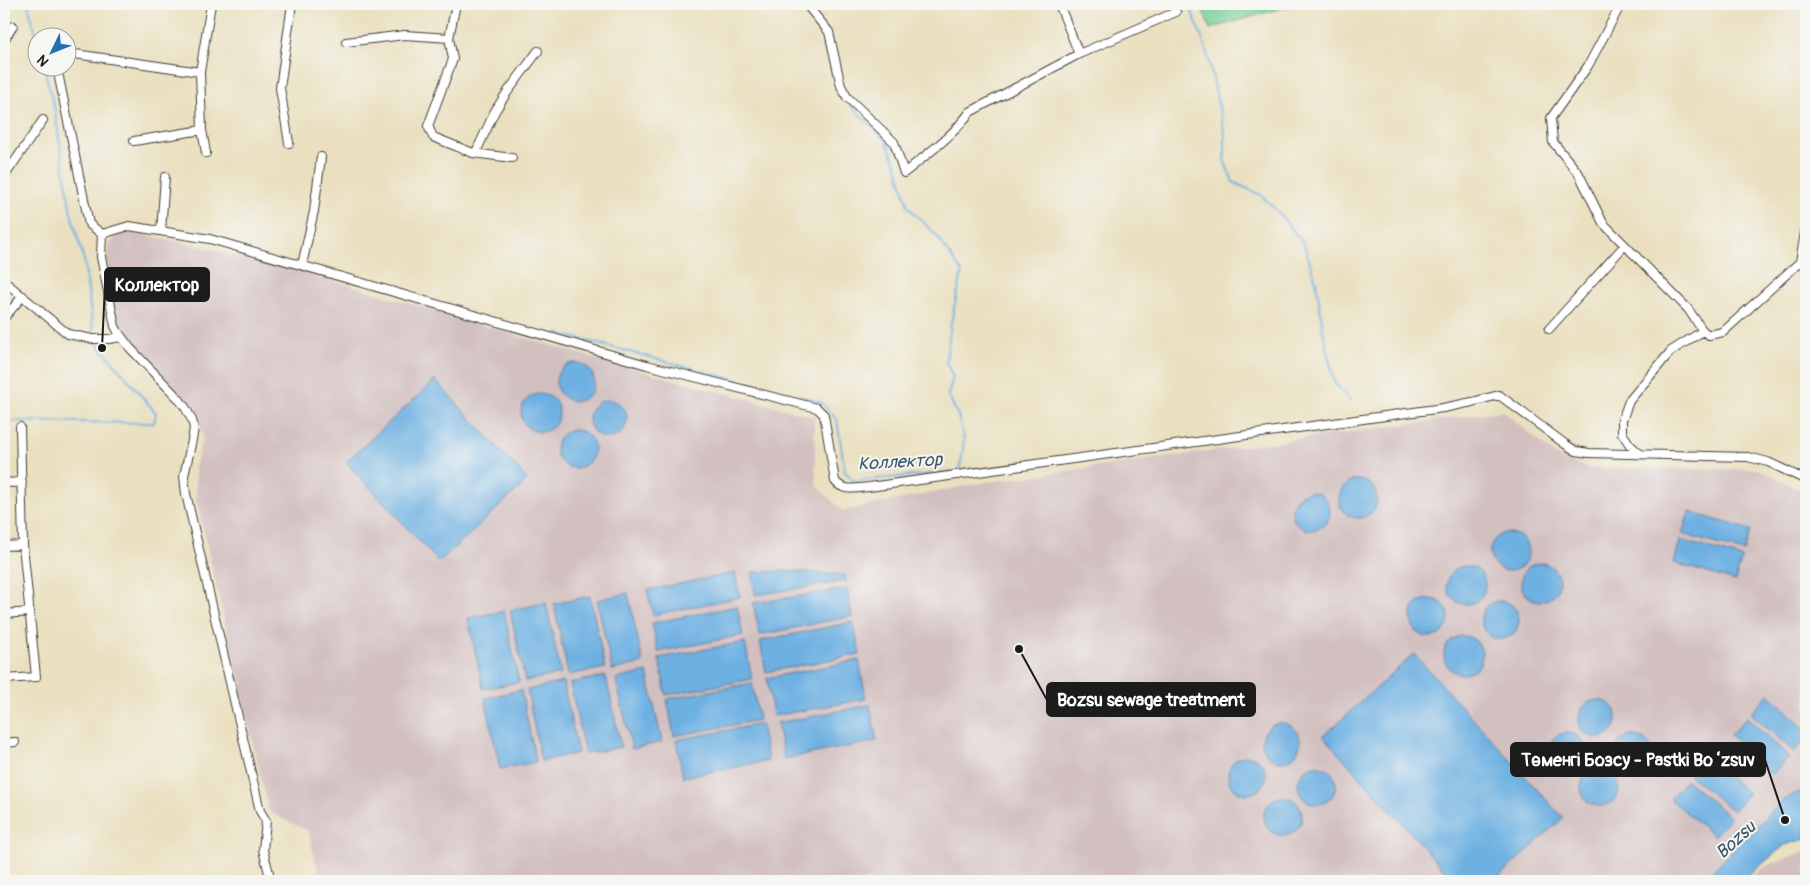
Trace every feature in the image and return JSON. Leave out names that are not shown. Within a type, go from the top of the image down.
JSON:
[{"type":"street","points":[[206,153],[202,130],[200,72],[211,4]]},
{"type":"street","points":[[289,144],[280,88],[292,4]]},
{"type":"street","points":[[456,4],[449,38],[453,59],[428,126],[433,137],[476,152],[512,158]]},
{"type":"street","points":[[806,4],[829,32],[841,86],[847,97],[894,142],[904,173],[947,138],[970,112],[1079,54],[1176,12]]},
{"type":"street","points":[[1061,4],[1079,54]]},
{"type":"street","points":[[1621,4],[1588,66],[1551,118],[1553,142],[1579,174],[1603,223],[1688,309],[1703,331],[1709,334],[1723,332],[1800,262],[1806,227]]},
{"type":"street","points":[[4,40],[14,26]]},
{"type":"street","points":[[346,42],[405,35],[449,38]]},
{"type":"street","points":[[476,152],[495,111],[538,51]]},
{"type":"street","points":[[78,54],[200,72]]},
{"type":"street","points":[[59,78],[89,224],[102,234]]},
{"type":"street","points":[[4,177],[42,120]]},
{"type":"street","points":[[134,141],[202,130]]},
{"type":"street","points":[[302,265],[314,211],[321,157]]},
{"type":"street","points":[[161,231],[165,177]]},
{"type":"street","points":[[102,234],[129,226],[210,239],[647,365],[817,408],[824,415],[835,481],[843,488],[869,487],[1443,408],[1499,395],[1571,449],[1589,453],[1758,458],[1806,480]]},
{"type":"street","points":[[102,234],[101,257],[116,326],[122,337],[179,399],[192,420],[193,434],[184,476],[186,494],[260,811],[266,822],[263,850],[270,881]]},
{"type":"street","points":[[1549,329],[1624,246]]},
{"type":"street","points":[[4,281],[68,334],[95,339],[122,337]]},
{"type":"street","points":[[4,318],[23,296]]},
{"type":"street","points":[[1639,453],[1630,445],[1622,433],[1622,420],[1629,401],[1670,350],[1703,331]]},
{"type":"street","points":[[4,679],[36,678],[23,545],[20,427]]},
{"type":"street","points":[[4,483],[22,482]]},
{"type":"street","points":[[4,546],[23,545]]},
{"type":"street","points":[[4,614],[30,612]]},
{"type":"street","points":[[4,743],[15,742]]},
{"type":"shaded area","points":[[120,231],[204,247],[352,286],[590,357],[814,417],[816,485],[843,511],[980,483],[1503,411],[1558,457],[1589,468],[1757,469],[1806,492],[1806,788],[1700,881],[321,881],[308,831],[269,812],[196,499],[195,468],[203,436],[196,411],[126,334],[116,320],[109,289],[107,263],[108,247]]},
{"type":"shaded area","points":[[1806,851],[1806,881],[1746,881],[1764,867]]},
{"type":"green space","points":[[1200,4],[1296,4],[1210,29]]},
{"type":"water","points":[[575,363],[588,369],[594,382],[588,395],[575,401],[562,395],[556,382],[562,369]]},
{"type":"water","points":[[435,380],[528,480],[439,562],[346,462]]},
{"type":"water","points":[[540,394],[553,400],[559,413],[553,426],[540,432],[527,426],[521,413],[527,400]]},
{"type":"water","points":[[608,400],[621,406],[627,419],[621,432],[608,438],[595,432],[589,419],[595,406]]},
{"type":"water","points":[[575,430],[588,436],[594,449],[588,462],[575,468],[562,462],[556,449],[562,436]]},
{"type":"water","points":[[1358,480],[1371,486],[1377,499],[1371,512],[1358,518],[1345,512],[1339,499],[1345,486]]},
{"type":"water","points":[[1311,492],[1324,498],[1330,511],[1324,524],[1311,530],[1298,524],[1292,511],[1298,498]]},
{"type":"water","points":[[1689,512],[1751,530],[1744,552],[1682,534]]},
{"type":"water","points":[[1509,533],[1522,539],[1528,552],[1522,565],[1509,571],[1496,565],[1490,552],[1496,539]]},
{"type":"water","points":[[1680,540],[1742,558],[1735,581],[1674,563]]},
{"type":"water","points":[[1540,563],[1553,569],[1559,582],[1553,595],[1540,601],[1527,595],[1521,582],[1527,569]]},
{"type":"water","points":[[1466,566],[1479,572],[1485,585],[1479,598],[1466,604],[1453,598],[1447,585],[1453,572]]},
{"type":"water","points":[[791,571],[845,575],[846,581],[755,595],[752,572]]},
{"type":"water","points":[[735,573],[740,597],[653,615],[647,590]]},
{"type":"water","points":[[847,589],[852,616],[760,635],[753,603]]},
{"type":"water","points":[[628,593],[643,663],[612,670],[597,600]]},
{"type":"water","points":[[590,596],[605,668],[568,675],[554,604]]},
{"type":"water","points":[[1430,599],[1443,605],[1449,618],[1443,631],[1430,637],[1417,631],[1411,618],[1417,605]]},
{"type":"water","points":[[1500,601],[1513,607],[1519,620],[1513,633],[1500,639],[1487,633],[1481,620],[1487,607]]},
{"type":"water","points":[[546,603],[561,674],[525,681],[510,610]]},
{"type":"water","points":[[737,606],[743,635],[658,652],[652,623]]},
{"type":"water","points":[[504,611],[519,682],[483,689],[468,618]]},
{"type":"water","points":[[853,622],[860,654],[766,672],[760,641]]},
{"type":"water","points":[[1463,636],[1476,642],[1482,655],[1476,668],[1463,674],[1450,668],[1444,655],[1450,642]]},
{"type":"water","points":[[745,642],[752,679],[666,695],[659,658]]},
{"type":"water","points":[[1414,654],[1563,818],[1494,881],[1454,881],[1323,736]]},
{"type":"water","points":[[859,660],[866,699],[773,716],[767,678]]},
{"type":"water","points":[[647,672],[662,742],[632,749],[616,679]]},
{"type":"water","points":[[606,676],[621,747],[585,754],[570,683]]},
{"type":"water","points":[[563,682],[578,753],[541,761],[527,690]]},
{"type":"water","points":[[752,683],[759,720],[674,736],[667,699]]},
{"type":"water","points":[[521,690],[536,762],[500,769],[485,698]]},
{"type":"water","points":[[1769,694],[1806,730],[1806,739],[1794,752],[1751,713]]},
{"type":"water","points":[[1598,700],[1611,706],[1617,719],[1611,732],[1598,738],[1585,732],[1579,719],[1585,706]]},
{"type":"water","points":[[870,705],[877,741],[784,759],[777,723]]},
{"type":"water","points":[[1747,717],[1789,757],[1772,775],[1730,735]]},
{"type":"water","points":[[1281,723],[1294,729],[1300,742],[1294,755],[1281,761],[1268,755],[1262,742],[1268,729]]},
{"type":"water","points":[[761,724],[768,761],[683,777],[676,740]]},
{"type":"water","points":[[1567,733],[1580,739],[1586,752],[1580,765],[1567,771],[1554,765],[1548,752],[1554,739]]},
{"type":"water","points":[[1633,736],[1646,742],[1652,755],[1646,768],[1633,774],[1620,768],[1614,755],[1620,742]]},
{"type":"water","points":[[1247,756],[1260,762],[1266,775],[1260,788],[1247,794],[1234,788],[1228,775],[1234,762]]},
{"type":"water","points":[[1705,756],[1749,793],[1733,811],[1689,775]]},
{"type":"water","points":[[1317,766],[1330,772],[1336,785],[1330,798],[1317,804],[1304,798],[1298,785],[1304,772]]},
{"type":"water","points":[[1600,768],[1613,774],[1619,787],[1613,800],[1600,806],[1587,800],[1581,787],[1587,774]]},
{"type":"water","points":[[1686,780],[1730,817],[1714,836],[1670,799]]},
{"type":"water","name":"Bozsu","points":[[1806,788],[1806,839],[1785,845],[1742,881],[1702,881],[1782,801]]},
{"type":"water","points":[[1283,797],[1296,803],[1302,816],[1296,829],[1283,835],[1270,829],[1264,816],[1270,803]]},
{"type":"waterway","points":[[28,4],[34,28]]},
{"type":"waterway","name":"Коллектор","points":[[799,4],[828,43]]},
{"type":"waterway","points":[[1189,4],[1206,48],[1225,135],[1225,163],[1233,182],[1261,195],[1279,213],[1304,244],[1316,281],[1323,330],[1334,382],[1351,401]]},
{"type":"waterway","points":[[47,78],[54,106],[71,213],[84,260],[94,336]]},
{"type":"waterway","name":"Коллектор","points":[[850,105],[886,140],[897,166],[908,207],[936,235],[962,272],[951,322],[946,362],[953,377],[948,395],[958,415],[964,440],[960,471]]},
{"type":"waterway","name":"Коллектор","points":[[557,333],[821,402],[837,420],[845,472],[854,481],[953,472]]},
{"type":"waterway","name":"Коллектор","points":[[4,421],[154,423],[156,413],[97,343]]},
{"type":"place","name":"Коллектор","points":[[102,348]]},
{"type":"place","name":"Bozsu sewage treatment","points":[[1019,649]]},
{"type":"place","name":"Төменгі Бозсу - Pastki Boʻzsuv","points":[[1785,820]]}]
